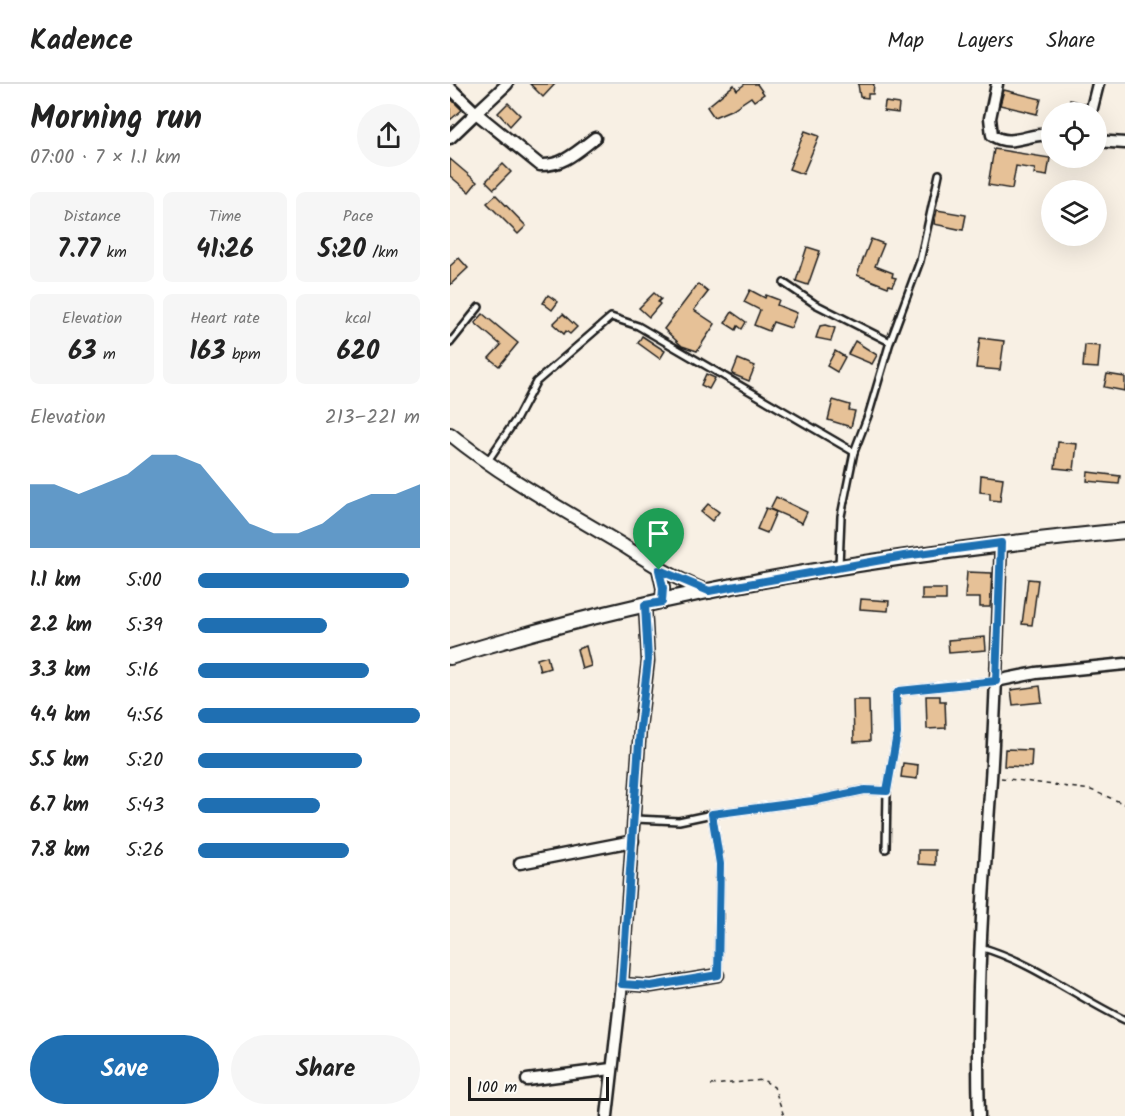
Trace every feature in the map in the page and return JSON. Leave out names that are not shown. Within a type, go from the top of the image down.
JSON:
[{"type":"main road","points":[[450,657],[561,623],[709,591],[839,567],[1001,543],[1125,531]]},
{"type":"street","points":[[450,138],[507,84]]},
{"type":"street","points":[[998,84],[990,118],[992,135],[1004,141],[1041,134]]},
{"type":"street","points":[[1094,102],[1098,84]]},
{"type":"street","points":[[450,88],[476,113],[540,165],[550,165],[567,160],[595,138]]},
{"type":"street","points":[[1107,141],[1125,144]]},
{"type":"street","points":[[450,434],[486,464],[659,570],[709,591]]},
{"type":"street","points":[[979,1116],[976,1038],[979,946],[991,777],[1001,543]]},
{"type":"street","points":[[659,570],[663,588],[662,602]]},
{"type":"street","points":[[607,1116],[622,984],[640,728],[648,660],[645,605]]},
{"type":"street","points":[[996,681],[1036,673],[1125,664]]},
{"type":"street","points":[[520,863],[633,841]]},
{"type":"street","points":[[622,984],[651,986],[718,975]]},
{"type":"street","points":[[527,1080],[611,1069]]},
{"type":"lane","points":[[839,567],[841,516],[854,452],[869,412],[890,342],[920,261],[939,174]]},
{"type":"lane","points":[[784,284],[815,304],[890,342]]},
{"type":"lane","points":[[450,343],[479,307]]},
{"type":"lane","points":[[486,464],[517,418],[537,382],[611,317],[638,326],[854,452]]},
{"type":"lane","points":[[886,849],[887,791],[895,755],[896,695],[899,691],[996,681]]},
{"type":"lane","points":[[635,819],[680,821],[712,814],[812,801],[865,790],[887,791]]},
{"type":"lane","points":[[712,814],[720,864],[718,975]]},
{"type":"lane","points":[[979,946],[1005,954],[1090,1004],[1125,1020]]},
{"type":"path","points":[[991,777],[1091,790],[1125,804]]},
{"type":"path","points":[[711,1085],[763,1080],[774,1087],[784,1116]]},
{"type":"building","points":[[530,84],[555,84],[543,97]]},
{"type":"building","points":[[745,84],[757,84],[764,94],[754,101],[751,97],[733,109],[714,117],[707,107],[734,85],[737,90]]},
{"type":"building","points":[[858,84],[874,84],[873,94],[868,94],[868,98],[860,97]]},
{"type":"building","points":[[1004,90],[1041,99],[1037,114],[1000,105]]},
{"type":"building","points":[[450,98],[462,110],[450,120]]},
{"type":"building","points":[[885,102],[899,104],[898,113],[884,111]]},
{"type":"building","points":[[508,103],[520,115],[510,126],[498,113]]},
{"type":"building","points":[[805,131],[819,136],[803,174],[789,169]]},
{"type":"building","points":[[994,149],[1041,157],[1041,168],[1048,168],[1047,176],[1034,174],[1035,169],[1016,166],[1012,189],[988,185]]},
{"type":"building","points":[[450,159],[477,182],[469,192],[450,176]]},
{"type":"building","points":[[503,164],[511,172],[494,189],[486,181]]},
{"type":"building","points":[[496,195],[526,226],[518,234],[487,203]]},
{"type":"building","points":[[937,210],[966,215],[963,230],[934,224]]},
{"type":"building","points":[[871,239],[884,244],[875,266],[893,273],[892,277],[896,278],[892,286],[888,287],[857,275]]},
{"type":"building","points":[[807,247],[820,251],[808,285],[796,281]]},
{"type":"building","points":[[459,258],[468,268],[450,285],[450,266]]},
{"type":"building","points":[[698,284],[708,292],[694,310],[715,324],[697,351],[682,346],[664,329]]},
{"type":"building","points":[[750,290],[765,298],[766,295],[779,300],[777,305],[797,313],[791,328],[773,322],[769,331],[754,325],[760,310],[744,302]]},
{"type":"building","points":[[654,293],[661,299],[658,302],[660,304],[649,317],[639,308]]},
{"type":"building","points":[[548,295],[558,302],[552,310],[543,303]]},
{"type":"building","points":[[732,312],[746,322],[742,329],[738,326],[736,330],[725,323]]},
{"type":"building","points":[[483,314],[518,343],[499,366],[489,358],[501,345],[475,323]]},
{"type":"building","points":[[563,314],[577,327],[570,334],[566,331],[564,334],[553,324]]},
{"type":"building","points":[[820,326],[835,328],[831,341],[816,338]]},
{"type":"building","points":[[642,336],[665,351],[660,359],[638,343]]},
{"type":"building","points":[[980,338],[1004,341],[1000,370],[976,368]]},
{"type":"building","points":[[855,341],[877,355],[872,364],[848,354]]},
{"type":"building","points":[[1085,345],[1100,346],[1098,368],[1083,367]]},
{"type":"building","points":[[835,351],[845,357],[837,372],[827,366]]},
{"type":"building","points":[[738,359],[755,366],[749,381],[732,374]]},
{"type":"building","points":[[706,374],[715,378],[709,389],[701,385]]},
{"type":"building","points":[[1107,374],[1125,377],[1125,391],[1104,387]]},
{"type":"building","points":[[833,400],[850,405],[849,410],[855,411],[851,427],[828,420]]},
{"type":"building","points":[[1058,442],[1077,444],[1074,470],[1055,468]]},
{"type":"building","points":[[1088,472],[1120,476],[1119,484],[1087,481]]},
{"type":"building","points":[[981,475],[1003,478],[1000,501],[990,500],[990,493],[980,492]]},
{"type":"building","points":[[776,497],[807,512],[802,523],[770,509]]},
{"type":"building","points":[[708,504],[719,512],[712,521],[701,512]]},
{"type":"building","points":[[766,508],[776,512],[767,533],[757,529]]},
{"type":"building","points":[[967,572],[992,573],[990,607],[980,607],[980,598],[965,598]]},
{"type":"building","points":[[1028,579],[1038,580],[1032,625],[1022,624]]},
{"type":"building","points":[[922,589],[946,589],[946,600],[922,600]]},
{"type":"building","points":[[861,599],[889,601],[888,611],[860,609]]},
{"type":"building","points":[[985,637],[986,650],[949,653],[948,640]]},
{"type":"building","points":[[586,646],[591,666],[582,669],[577,649]]},
{"type":"building","points":[[547,656],[550,668],[540,671],[537,659]]},
{"type":"building","points":[[1040,686],[1042,702],[1013,705],[1011,690]]},
{"type":"building","points":[[926,696],[940,696],[940,701],[945,701],[946,728],[927,729]]},
{"type":"building","points":[[853,700],[869,700],[870,741],[854,742]]},
{"type":"building","points":[[1005,749],[1032,750],[1031,767],[1004,766]]},
{"type":"building","points":[[903,763],[918,765],[917,779],[901,777]]},
{"type":"building","points":[[918,850],[935,850],[935,865],[918,864]]},
{"type":"route","points":[[1001,543],[996,681],[899,691],[896,695],[895,755],[887,791],[865,790],[812,801],[712,814],[720,864],[721,934],[718,975],[651,986],[632,986],[622,984],[640,728],[648,660],[649,640],[645,605],[662,602],[663,588],[659,570],[690,585],[709,591],[904,556],[1001,543]]}]
